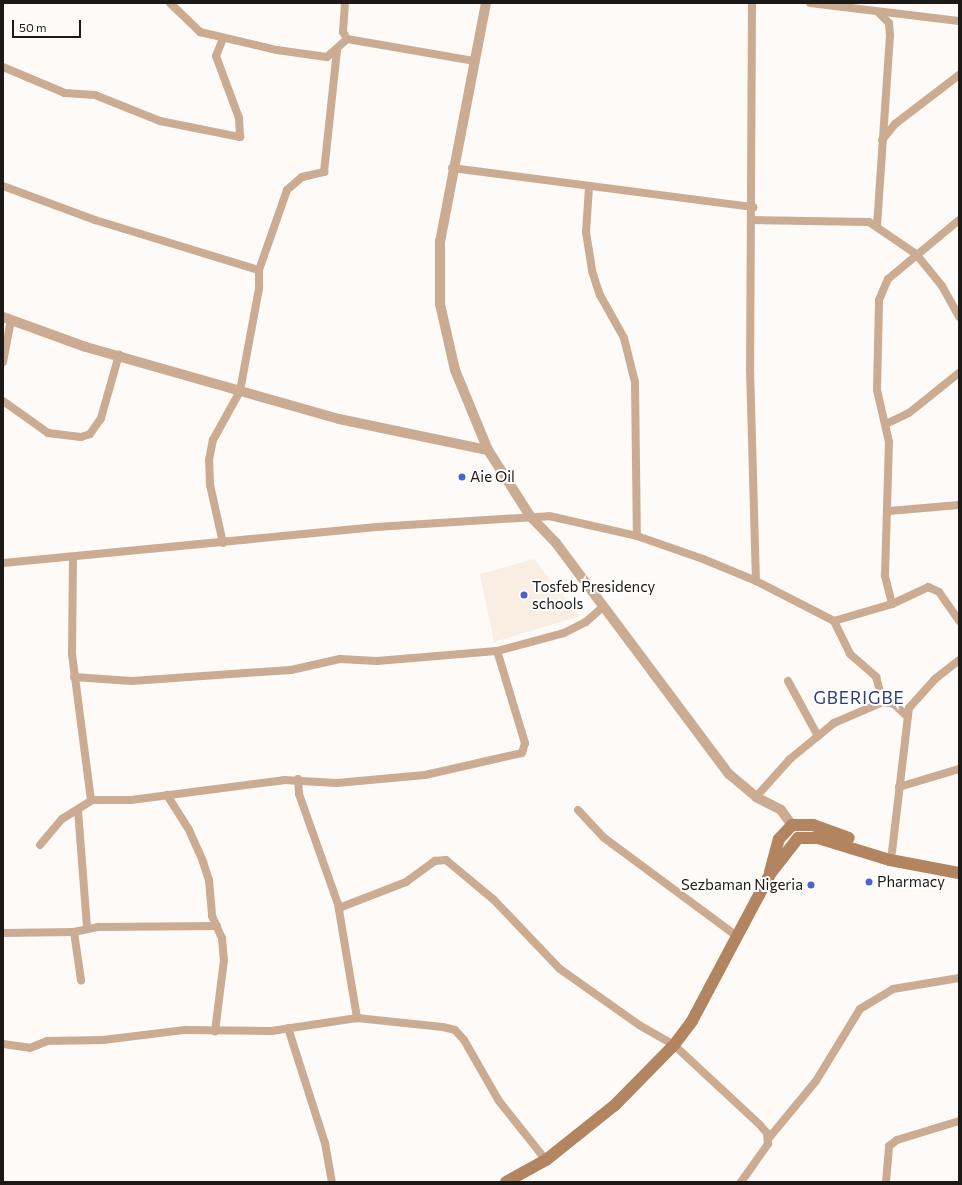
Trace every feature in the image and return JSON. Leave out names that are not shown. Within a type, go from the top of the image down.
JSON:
[{"type":"main road","points":[[770,874],[779,839],[792,825],[812,825],[892,852],[959,865]]},
{"type":"main road","points":[[506,1182],[546,1160],[615,1105],[674,1045],[692,1021],[738,937],[770,874],[798,838],[806,836],[890,860],[959,873]]},
{"type":"street","points":[[170,3],[200,32],[223,39],[316,56],[327,56],[338,50],[347,39]]},
{"type":"street","points":[[345,3],[343,32],[347,39]]},
{"type":"street","points":[[486,3],[452,168],[440,241],[440,304],[456,370],[488,450],[530,516],[604,606],[704,744],[729,774],[756,797],[781,810],[792,825]]},
{"type":"street","points":[[752,3],[749,80],[753,207],[750,368],[756,581]]},
{"type":"street","points":[[810,3],[879,13],[959,21]]},
{"type":"street","points":[[877,226],[890,35],[889,23],[879,13]]},
{"type":"street","points":[[3,66],[65,93],[95,95],[160,122],[240,137],[239,118],[216,56],[223,39]]},
{"type":"street","points":[[347,39],[474,61]]},
{"type":"street","points":[[223,544],[210,485],[209,460],[213,440],[240,391],[259,288],[259,270],[287,190],[302,177],[324,172],[338,50]]},
{"type":"street","points":[[882,142],[895,124],[959,75]]},
{"type":"street","points":[[452,168],[588,187],[753,207]]},
{"type":"street","points":[[3,186],[95,220],[259,270]]},
{"type":"street","points":[[588,187],[586,232],[591,265],[600,295],[624,338],[635,382],[638,536]]},
{"type":"street","points":[[753,220],[854,220],[877,226],[916,254],[942,286],[959,317]]},
{"type":"street","points":[[892,604],[885,575],[889,511],[886,424],[877,390],[879,300],[888,279],[916,254],[959,220]]},
{"type":"street","points":[[3,362],[7,318],[119,356],[347,421],[488,450]]},
{"type":"street","points":[[3,401],[48,433],[81,437],[90,434],[101,418],[119,356]]},
{"type":"street","points":[[886,424],[909,413],[959,373]]},
{"type":"street","points":[[889,511],[959,504]]},
{"type":"street","points":[[3,562],[223,544],[376,527],[530,516],[565,518],[638,536],[756,581],[834,621],[850,654],[876,677],[882,702]]},
{"type":"street","points":[[73,557],[74,677],[91,801]]},
{"type":"street","points":[[834,621],[892,604],[928,587],[935,589],[959,621]]},
{"type":"street","points":[[74,677],[132,681],[243,670],[291,670],[340,659],[377,661],[497,651],[564,633],[586,622],[604,606]]},
{"type":"street","points":[[40,845],[62,819],[91,801],[167,795],[298,779],[337,783],[425,775],[522,753],[525,743],[497,651]]},
{"type":"street","points":[[892,852],[907,716],[934,679],[959,660]]},
{"type":"street","points":[[788,680],[818,736]]},
{"type":"street","points":[[756,797],[818,736],[834,723],[882,702],[894,704],[907,716]]},
{"type":"street","points":[[899,786],[959,769]]},
{"type":"street","points":[[298,779],[299,794],[339,908],[357,1018]]},
{"type":"street","points":[[167,795],[189,830],[203,862],[224,960],[215,1031]]},
{"type":"street","points":[[78,810],[87,927]]},
{"type":"street","points":[[578,810],[602,837],[738,937]]},
{"type":"street","points":[[339,908],[406,882],[435,861],[446,860],[494,900],[560,969],[639,1025],[674,1045],[760,1125],[769,1138]]},
{"type":"street","points":[[3,933],[74,932],[87,927],[217,926]]},
{"type":"street","points":[[74,932],[81,980]]},
{"type":"street","points":[[741,1182],[769,1138],[816,1081],[860,1009],[893,989],[959,978]]},
{"type":"street","points":[[3,1044],[30,1048],[47,1041],[288,1028],[357,1018],[455,1030],[475,1054],[485,1078],[519,1131],[546,1160]]},
{"type":"street","points":[[288,1028],[325,1143],[332,1182]]},
{"type":"street","points":[[886,1182],[889,1146],[896,1140],[959,1121]]},
{"type":"shaded area","name":"Tosfeb Presidency schools","points":[[534,559],[580,616],[494,642],[480,574]]},
{"type":"place","name":"Aie Oil","points":[[462,477]]},
{"type":"place","name":"Tosfeb Presidency schools","points":[[524,595]]},
{"type":"place","name":"Pharmacy","points":[[869,882]]},
{"type":"place","name":"Sezbaman Nigeria","points":[[811,885]]},
{"type":"district","name":"GBERIGBE","points":[[859,698]]}]
